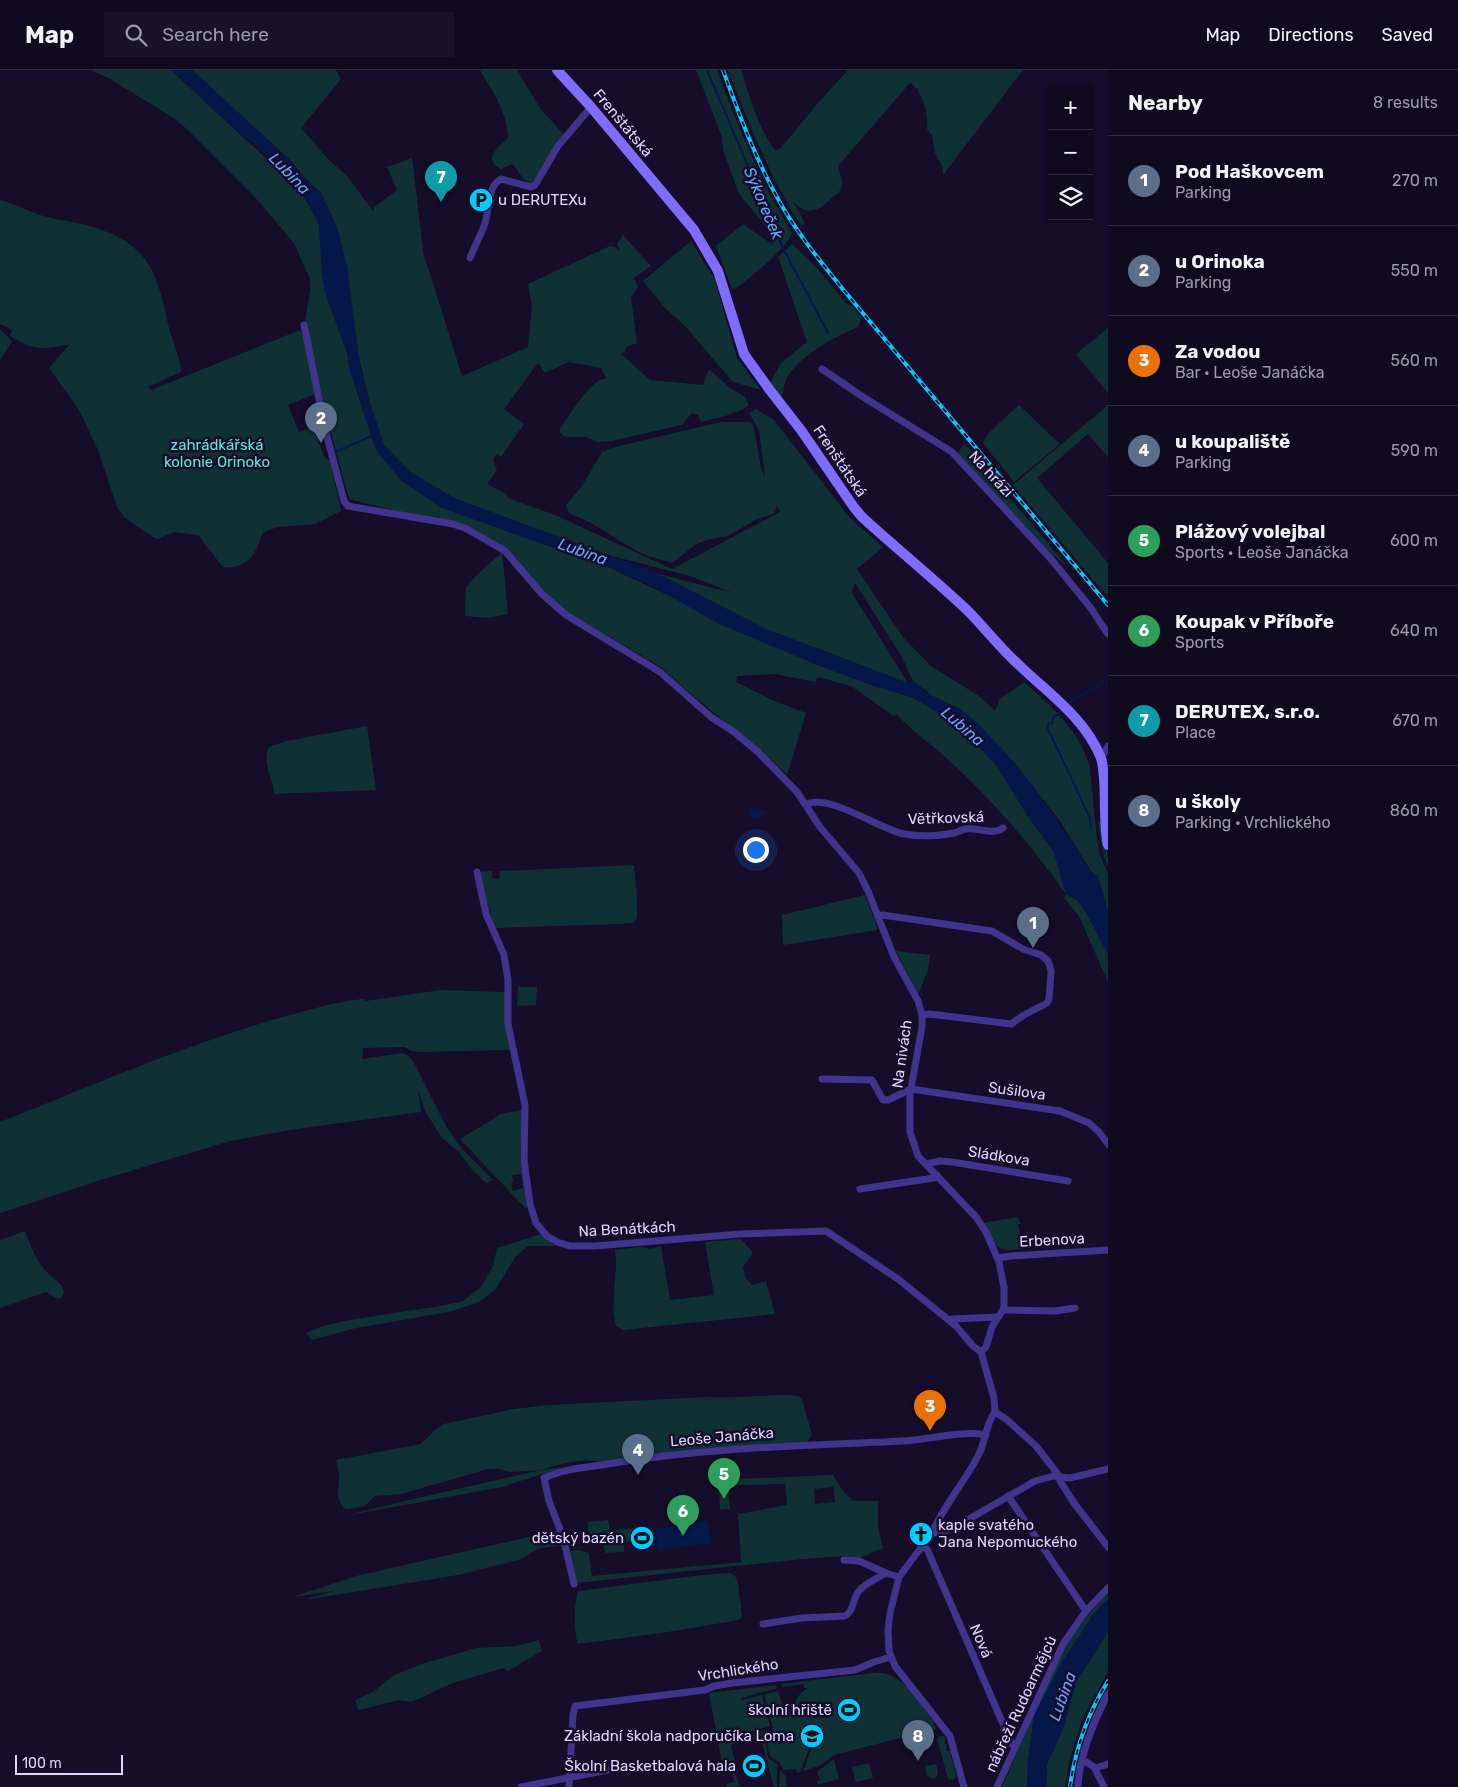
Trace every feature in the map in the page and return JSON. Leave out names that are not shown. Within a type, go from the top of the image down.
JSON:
[{"type":"main road","name":"Frenštátská","points":[[557,70],[591,107],[690,225],[707,250],[721,278],[741,347],[769,389],[816,451],[848,500],[862,517],[956,601],[1019,666],[1066,706],[1086,732],[1100,758],[1104,773],[1105,820],[1108,845]]},
{"type":"street","points":[[470,258],[485,224],[492,190],[497,181],[501,179],[531,186],[535,185],[558,146],[591,107]]},
{"type":"street","name":"Na nivách","points":[[304,325],[325,429],[344,501],[348,506],[467,528],[505,551],[541,593],[566,615],[660,672],[711,717],[734,732],[758,752],[786,779],[820,827],[859,872],[894,957],[918,1001],[922,1015],[922,1027],[911,1089],[910,1132],[918,1156],[976,1217],[986,1232],[998,1258],[1004,1287],[1003,1310]]},
{"type":"street","name":"Na hrázi","points":[[822,369],[952,452],[1051,559],[1090,607],[1108,634]]},
{"type":"street","points":[[1100,758],[1108,746]]},
{"type":"street","name":"Větřkovská","points":[[806,805],[810,803],[826,804],[849,811],[895,832],[911,836],[935,836],[957,833],[966,829],[997,831],[1003,828]]},
{"type":"street","name":"Na Benátkách","points":[[477,872],[486,914],[504,955],[508,980],[508,1024],[525,1105],[524,1160],[530,1204],[536,1223],[547,1236],[557,1242],[570,1246],[595,1246],[740,1234],[826,1231],[898,1279],[950,1321],[973,1346],[982,1352]]},
{"type":"street","points":[[878,916],[883,915],[992,931],[1023,949],[1041,955],[1048,961],[1050,966],[1050,990],[1047,1003],[1011,1024],[930,1014],[922,1015]]},
{"type":"street","points":[[822,1079],[872,1080],[883,1100],[888,1100],[911,1089]]},
{"type":"street","name":"Sušilova","points":[[911,1089],[1060,1111],[1089,1122],[1108,1144]]},
{"type":"street","name":"Sládkova","points":[[926,1164],[940,1161],[952,1162],[1068,1181]]},
{"type":"street","points":[[860,1189],[934,1178],[937,1175]]},
{"type":"street","name":"Erbenova","points":[[998,1258],[1108,1250]]},
{"type":"street","points":[[964,1787],[950,1736],[895,1666],[891,1657],[888,1630],[890,1613],[899,1577],[932,1533],[938,1519],[979,1455],[990,1418],[995,1412],[994,1398],[982,1352],[986,1347],[992,1327],[998,1317],[1003,1310],[1055,1311],[1075,1308]]},
{"type":"street","points":[[950,1321],[952,1319],[998,1317]]},
{"type":"street","points":[[995,1412],[1006,1419],[1036,1446],[1074,1503],[1108,1547]]},
{"type":"street","name":"Leoše Janáčka","points":[[574,1584],[563,1537],[549,1501],[544,1478],[549,1475],[626,1460],[693,1452],[762,1447],[914,1441],[986,1434]]},
{"type":"street","points":[[932,1533],[943,1532],[1035,1482],[1053,1476],[1070,1478],[1108,1470]]},
{"type":"street","points":[[1008,1496],[1086,1611]]},
{"type":"street","name":"Nová","points":[[921,1546],[927,1550],[1010,1740],[1016,1746]]},
{"type":"street","points":[[844,1560],[859,1560],[899,1577]]},
{"type":"street","points":[[763,1624],[802,1618],[845,1616],[852,1607],[859,1591],[886,1573]]},
{"type":"street","name":"nábřeží Rudoarmějců","points":[[997,1787],[1047,1675],[1063,1644],[1086,1611],[1108,1588]]},
{"type":"street","name":"Vrchlického","points":[[570,1778],[575,1706],[705,1690],[714,1686],[732,1683],[855,1670],[891,1657]]},
{"type":"street","points":[[1078,1787],[1083,1760],[1097,1717],[1108,1694]]},
{"type":"street","points":[[1083,1760],[1095,1768],[1104,1787]]},
{"type":"street","points":[[1095,1768],[1108,1764]]},
{"type":"street","points":[[521,1787],[608,1770]]},
{"type":"street","points":[[569,1787],[570,1778]]},
{"type":"green space","points":[[91,70],[171,70],[284,175],[305,199],[319,225],[325,292],[347,353],[350,371],[376,450],[402,481],[440,507],[610,568],[815,664],[871,685],[914,698],[944,716],[974,741],[996,765],[1028,816],[1054,852],[1066,894],[1041,860],[971,781],[896,714],[894,716],[851,686],[818,677],[815,682],[775,674],[737,676],[736,682],[772,700],[806,713],[787,775],[661,667],[567,612],[543,591],[493,540],[470,527],[349,499],[328,422],[305,322],[310,279],[294,243],[254,196],[175,119],[112,80]]},
{"type":"green space","points":[[192,70],[336,70],[341,79],[301,128],[328,159],[348,177],[373,211],[374,207],[397,190],[387,167],[412,158],[424,258],[462,376],[528,347],[532,307],[528,284],[610,246],[620,251],[617,244],[623,235],[651,266],[634,278],[638,287],[631,297],[637,343],[626,347],[625,352],[620,353],[650,380],[703,385],[709,369],[729,387],[745,397],[749,405],[733,413],[701,422],[698,415],[692,413],[682,425],[611,441],[598,442],[586,437],[565,437],[560,433],[560,429],[574,408],[593,385],[606,378],[601,368],[568,362],[545,373],[538,363],[504,409],[524,424],[501,457],[497,454],[493,459],[497,470],[487,484],[506,494],[508,498],[555,515],[672,569],[780,512],[777,505],[773,514],[757,519],[728,536],[706,540],[695,545],[672,563],[648,556],[591,523],[569,513],[566,505],[582,486],[602,452],[619,446],[721,422],[748,422],[752,423],[754,428],[761,468],[765,477],[759,430],[749,413],[756,409],[774,420],[850,518],[883,547],[857,569],[903,637],[931,666],[979,696],[995,711],[1000,699],[1024,682],[1064,720],[1072,731],[1086,755],[1090,769],[1097,840],[1100,855],[1108,874],[1108,913],[1098,875],[1094,876],[1060,821],[1012,760],[977,724],[961,709],[934,697],[913,681],[902,657],[855,583],[852,593],[908,683],[766,629],[655,573],[733,593],[690,576],[608,555],[456,499],[410,472],[384,445],[369,400],[321,193],[292,162]]},
{"type":"green space","points":[[480,70],[517,70],[540,108],[563,134],[531,184],[522,177],[513,164],[501,169],[493,162],[494,154],[508,138],[507,129],[498,102]]},
{"type":"green space","points":[[696,70],[717,70],[750,153],[792,233],[783,247],[768,262],[737,288],[732,289],[716,246],[743,224],[773,245],[764,224],[739,194],[723,150],[722,137]]},
{"type":"green space","points":[[728,70],[741,70],[759,122],[775,150],[780,149],[848,70],[1023,70],[943,175],[943,168],[935,153],[932,135],[927,130],[927,114],[924,103],[917,88],[915,89],[915,86],[910,83],[838,166],[842,183],[841,189],[823,206],[809,211],[798,206],[793,201],[805,223],[801,226],[779,189]]},
{"type":"green space","name":"zahrádkářská kolonie Orinoko","points":[[0,200],[41,215],[99,229],[117,236],[142,255],[156,279],[161,294],[181,372],[148,387],[151,390],[300,330],[315,394],[288,405],[299,432],[313,427],[325,458],[330,461],[341,511],[315,524],[277,527],[263,533],[254,553],[248,561],[228,568],[222,566],[198,535],[174,532],[158,539],[124,517],[117,507],[98,450],[79,410],[49,368],[70,344],[46,348],[32,347],[10,336],[12,330],[0,324]]},
{"type":"green space","points":[[691,241],[715,280],[737,358],[761,390],[733,382],[685,326],[664,307],[643,281]]},
{"type":"green space","points":[[792,244],[815,266],[848,305],[852,306],[862,318],[858,327],[829,341],[802,360],[788,376],[781,398],[770,383],[781,363],[807,342],[778,257]]},
{"type":"green space","points":[[1108,328],[1108,393],[1076,354]]},
{"type":"green space","points":[[0,329],[12,341],[0,361]]},
{"type":"green space","points":[[1019,405],[1060,444],[1014,482],[983,443],[994,428]]},
{"type":"green space","points":[[1108,405],[1108,457],[1088,434],[1037,478],[1108,563],[1108,597],[1013,485]]},
{"type":"green space","points":[[965,444],[1067,566],[1038,543],[958,455],[960,449]]},
{"type":"green space","points":[[502,552],[508,614],[489,618],[465,616],[466,587]]},
{"type":"green space","points":[[367,726],[376,790],[273,794],[273,785],[266,760],[269,747],[287,741]]},
{"type":"green space","points":[[1098,822],[1101,823],[1108,856],[1108,866],[1104,857]]},
{"type":"green space","points":[[634,865],[637,918],[633,923],[619,924],[496,928],[486,901],[479,872],[492,871],[492,878],[499,879],[500,871]]},
{"type":"green space","points":[[1066,894],[1077,900],[1087,914],[1108,954],[1108,982],[1079,916],[1064,898]]},
{"type":"green space","points":[[865,895],[878,930],[783,945],[782,915]]},
{"type":"green space","points":[[896,951],[930,955],[928,970],[918,994]]},
{"type":"green space","points":[[518,987],[537,987],[536,1005],[517,1006]]},
{"type":"green space","points":[[441,990],[505,992],[511,1050],[422,1052],[411,1051],[405,1047],[363,1048],[362,1059],[402,1053],[407,1055],[413,1061],[446,1126],[462,1149],[493,1180],[486,1183],[472,1170],[459,1152],[442,1138],[425,1111],[418,1090],[421,1112],[296,1129],[230,1141],[0,1213],[0,1122],[140,1066],[247,1028],[343,1002],[364,999],[365,1001]]},
{"type":"green space","points":[[522,1110],[520,1159],[526,1209],[460,1139],[501,1114]],"holes":[[[521,1174],[523,1188],[513,1191],[512,1175]]]},
{"type":"green space","points":[[1018,1217],[1021,1224],[1018,1224],[1023,1248],[1014,1250],[1001,1249],[994,1242],[983,1223]]},
{"type":"green space","points":[[25,1231],[37,1259],[50,1276],[61,1285],[64,1293],[58,1299],[46,1292],[0,1308],[0,1240]]},
{"type":"green space","points":[[541,1234],[555,1246],[528,1246],[515,1257],[496,1289],[479,1302],[449,1312],[356,1328],[312,1340],[306,1333],[323,1326],[355,1319],[463,1301],[480,1288],[493,1266],[497,1248]]},
{"type":"green space","points":[[741,1239],[753,1253],[743,1267],[745,1277],[752,1285],[766,1281],[775,1314],[623,1330],[616,1326],[613,1307],[616,1269],[615,1250],[641,1247],[651,1249],[661,1246],[670,1300],[714,1295],[705,1242]]},
{"type":"green space","points":[[790,1395],[799,1396],[802,1400],[812,1434],[806,1443],[700,1449],[600,1462],[587,1460],[541,1470],[511,1472],[488,1469],[401,1494],[375,1496],[365,1506],[349,1509],[344,1508],[339,1498],[339,1475],[336,1460],[421,1444],[444,1424],[514,1409],[549,1405]]},
{"type":"green space","points":[[564,1467],[502,1487],[344,1516],[396,1503],[541,1470]]},
{"type":"green space","points":[[833,1475],[843,1491],[853,1501],[878,1501],[878,1528],[883,1548],[859,1558],[842,1556],[803,1559],[576,1583],[568,1551],[579,1550],[589,1553],[592,1576],[741,1562],[738,1514],[787,1505],[785,1484],[736,1485],[735,1479]],"holes":[[[834,1487],[835,1502],[815,1504],[814,1489]]]},
{"type":"green space","points":[[728,1488],[730,1509],[720,1510],[719,1489]]},
{"type":"green space","points":[[608,1520],[610,1531],[640,1527],[641,1534],[632,1538],[632,1541],[624,1542],[624,1552],[606,1553],[601,1541],[588,1532],[588,1522]]},
{"type":"green space","points":[[556,1531],[562,1545],[537,1549],[522,1559],[458,1575],[311,1599],[306,1599],[334,1591],[292,1597],[356,1576]]},
{"type":"green space","points":[[730,1573],[735,1576],[738,1583],[742,1616],[739,1620],[662,1633],[577,1644],[575,1610],[578,1591]]},
{"type":"green space","points":[[1108,1593],[1108,1599],[1094,1613],[1034,1715],[1028,1761],[1027,1787],[1002,1787],[1050,1678],[1065,1646],[1089,1614]]},
{"type":"green space","points":[[1108,1632],[1108,1671],[1082,1720],[1069,1762],[1065,1787],[1046,1787],[1047,1764],[1064,1726],[1076,1682]]},
{"type":"green space","points":[[539,1640],[542,1651],[508,1671],[503,1668],[453,1683],[412,1702],[399,1700],[358,1710],[355,1700],[373,1692],[394,1675],[422,1664],[476,1648],[516,1646]]},
{"type":"green space","points":[[884,1673],[893,1676],[908,1688],[933,1721],[936,1729],[834,1755],[819,1766],[803,1771],[813,1744],[811,1744],[800,1772],[797,1773],[796,1769],[784,1770],[779,1762],[771,1757],[768,1746],[773,1728],[764,1695],[778,1691],[783,1706],[794,1703],[807,1688],[804,1688],[804,1684],[782,1687],[781,1684]]},
{"type":"green space","points":[[776,1685],[777,1688],[741,1698],[742,1700],[762,1695],[770,1726],[750,1732],[751,1734],[768,1730],[767,1735],[731,1745],[736,1767],[735,1774],[740,1787],[727,1787],[726,1784],[734,1782],[731,1767],[723,1768],[709,1693]]},
{"type":"green space","points":[[940,1736],[944,1736],[947,1751],[950,1751],[956,1776],[954,1780],[948,1779],[937,1739]]},
{"type":"green space","points":[[761,1739],[766,1741],[768,1758],[777,1764],[777,1787],[774,1787]]},
{"type":"green space","points":[[834,1759],[839,1779],[817,1785],[817,1781],[820,1780],[817,1772]]},
{"type":"green space","points":[[869,1763],[873,1778],[856,1782],[852,1767]]},
{"type":"green space","points":[[936,1764],[938,1774],[935,1778],[930,1778],[927,1775],[925,1766]]},
{"type":"green space","points":[[780,1770],[786,1776],[787,1787],[779,1787]]},
{"type":"water","name":"Lubina","points":[[171,70],[192,70],[292,162],[321,193],[337,227],[347,266],[360,366],[369,400],[384,445],[410,472],[456,499],[655,572],[766,629],[908,683],[913,681],[929,694],[964,712],[1010,758],[1054,815],[1093,876],[1098,875],[1108,913],[1108,954],[1078,900],[1066,894],[1054,852],[1028,816],[996,765],[974,741],[944,716],[914,698],[871,685],[815,664],[719,624],[654,587],[610,568],[440,507],[402,481],[376,450],[350,371],[347,353],[325,292],[319,225],[312,209],[289,178]]},
{"type":"water","points":[[754,808],[765,810],[767,813],[760,818],[751,818],[749,811]]},
{"type":"water","points":[[708,1521],[711,1543],[658,1550],[655,1529]]},
{"type":"water","name":"Lubina","points":[[1108,1599],[1108,1632],[1076,1682],[1064,1726],[1047,1764],[1046,1787],[1027,1787],[1028,1761],[1034,1716],[1062,1662],[1094,1613]]},
{"type":"waterway","name":"Sýkoreček","points":[[707,70],[783,248],[828,333]]},
{"type":"waterway","points":[[335,452],[374,435]]},
{"type":"waterway","points":[[1068,705],[1071,701],[1108,680]]},
{"type":"waterway","points":[[1059,713],[1053,718],[1052,723],[1048,724],[1048,729],[1090,818],[1091,828]]},
{"type":"railway","points":[[723,70],[765,173],[782,206],[803,238],[841,287],[1108,605]]},
{"type":"railway","points":[[1070,1787],[1075,1759],[1083,1732],[1094,1706],[1108,1681]]},
{"type":"place","name":"u DERUTEXu","points":[[481,200]]},
{"type":"place","name":"DERUTEX, s.r.o.","points":[[441,202]]},
{"type":"place","name":"u Orinoka","points":[[321,443]]},
{"type":"place","name":"Pod Haškovcem","points":[[1033,948]]},
{"type":"place","name":"Za vodou","points":[[930,1431]]},
{"type":"place","name":"u koupaliště","points":[[638,1475]]},
{"type":"place","name":"Plážový volejbal","points":[[724,1499]]},
{"type":"place","name":"kaple svatého Jana Nepomuckého","points":[[921,1534]]},
{"type":"place","name":"Koupak v Příboře","points":[[683,1536]]},
{"type":"place","name":"dětský bazén","points":[[642,1538]]},
{"type":"place","name":"školní hřiště","points":[[849,1710]]},
{"type":"place","name":"Základní škola nadporučíka Loma","points":[[812,1736]]},
{"type":"place","name":"u školy","points":[[918,1761]]},
{"type":"place","name":"Školní Basketbalová hala","points":[[754,1766]]}]
